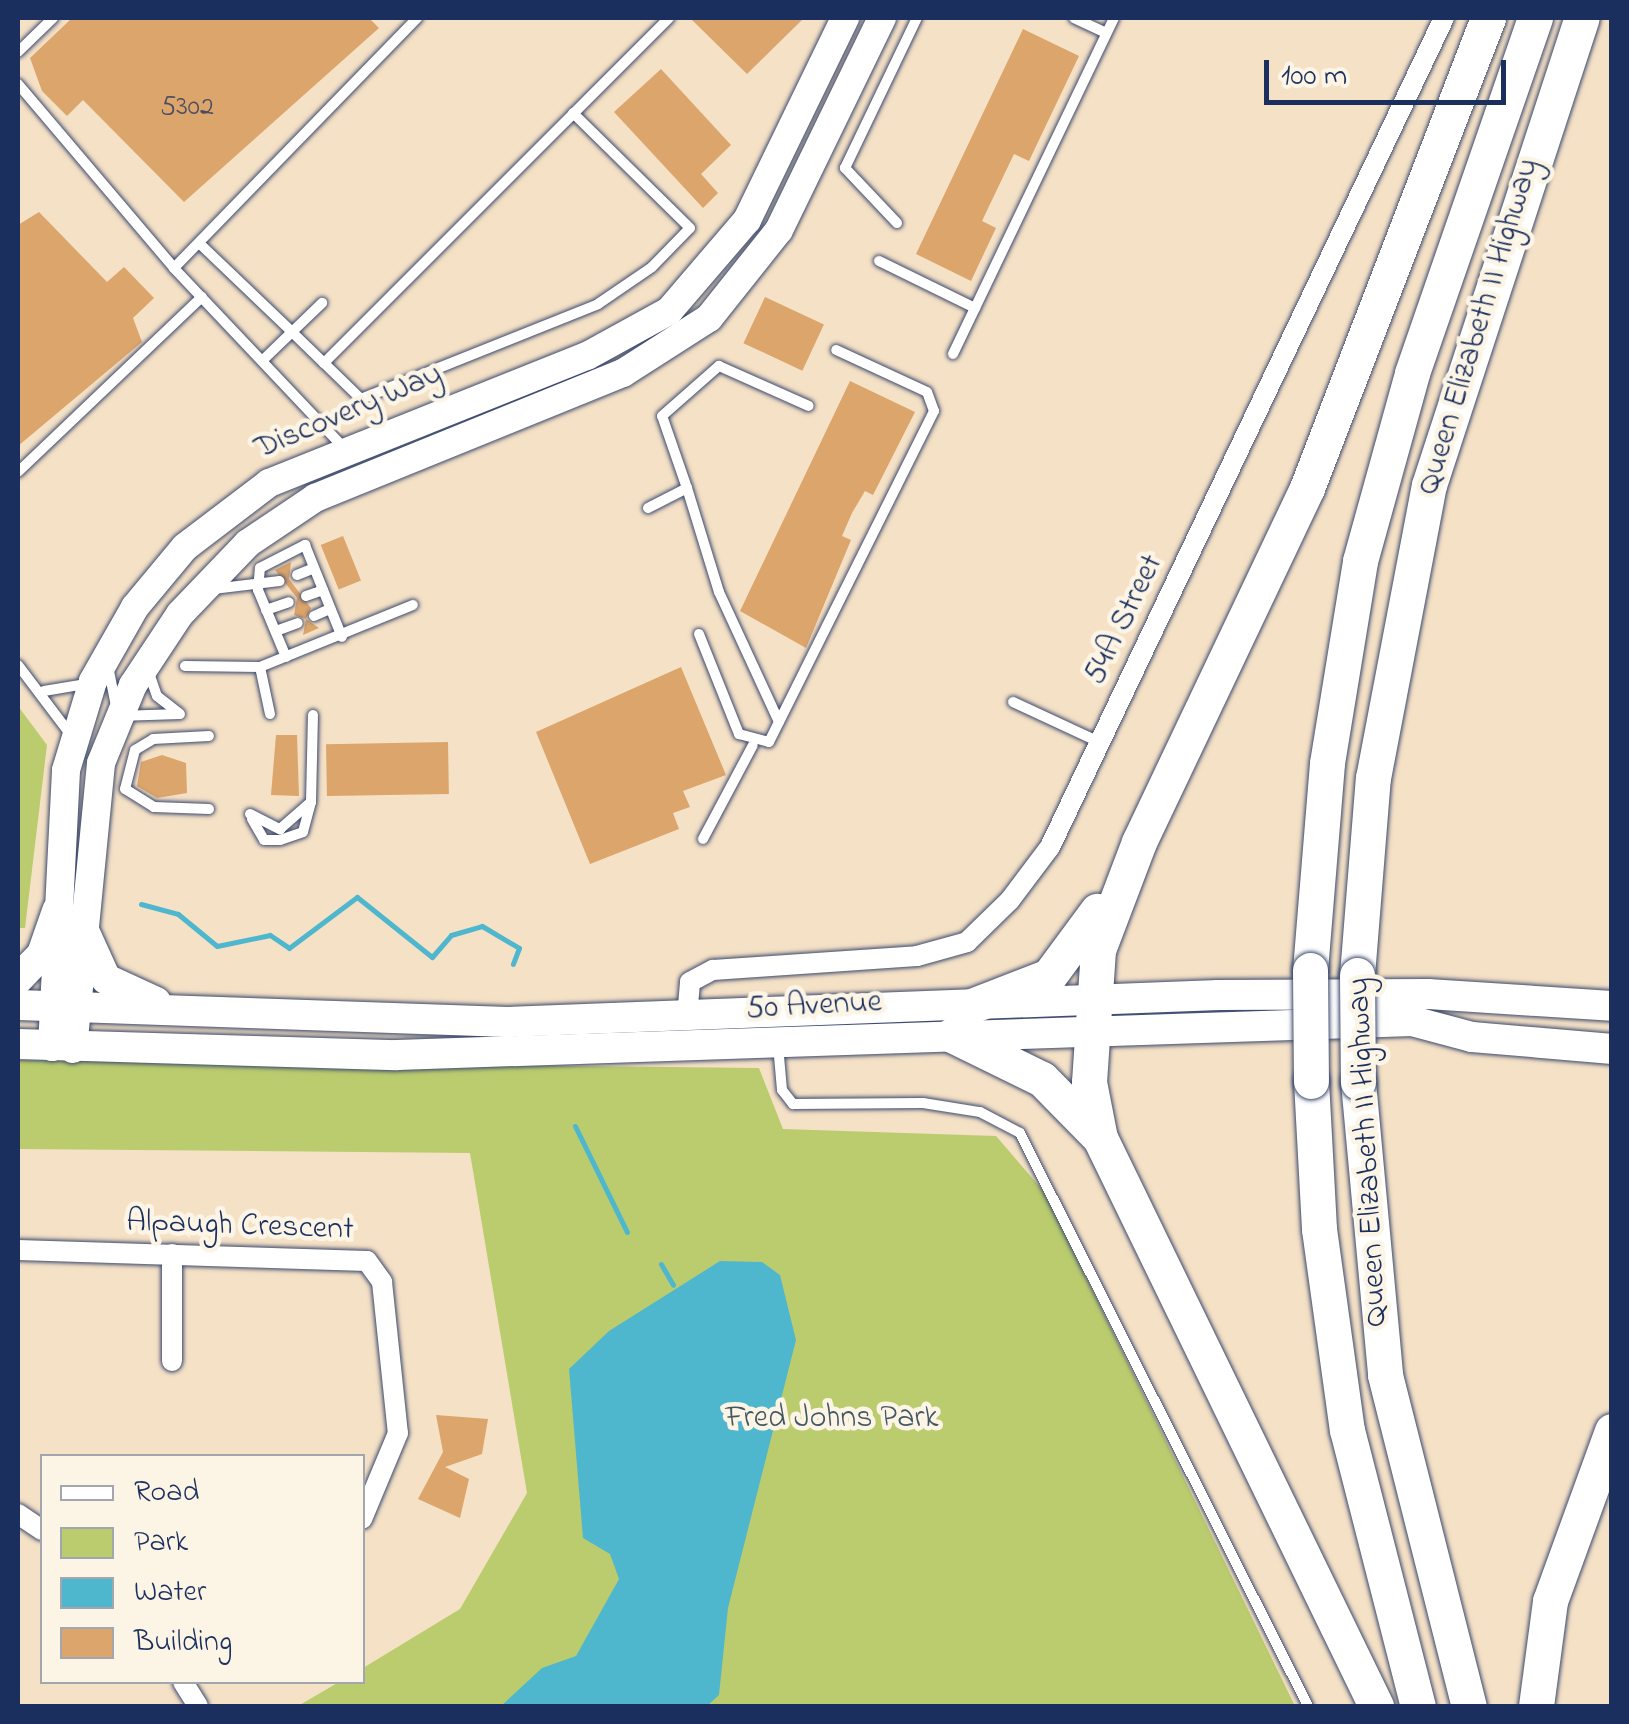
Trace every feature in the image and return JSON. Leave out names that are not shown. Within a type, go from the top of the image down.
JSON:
[{"type":"highway","points":[[1100,1138],[1092,1016],[1098,950],[1139,842],[1306,488],[1488,18]]},
{"type":"highway","name":"Queen Elizabeth II Highway","points":[[1418,1706],[1347,1430],[1319,1230],[1310,970],[1328,763],[1360,562],[1412,372],[1535,18]]},
{"type":"highway","name":"Queen Elizabeth II Highway","points":[[1469,1706],[1385,1375],[1358,1082],[1357,975],[1373,778],[1429,485],[1582,18]]},
{"type":"highway","points":[[956,1022],[1032,986],[1065,962],[1139,842]]},
{"type":"highway","points":[[956,1022],[1042,1079],[1100,1138],[1376,1706]]},
{"type":"highway","points":[[1536,1706],[1550,1601],[1612,1431]]},
{"type":"main road","points":[[18,979],[69,917],[96,965],[120,990],[238,1015]]},
{"type":"main road","points":[[1092,1016],[1242,995],[1612,1006]]},
{"type":"main road","name":"50 Avenue","points":[[18,1005],[238,1015],[956,1022],[1092,1016],[1412,1021],[1472,1037],[1612,1048]]},
{"type":"main road","points":[[1412,1021],[1612,1018]]},
{"type":"main road","name":"50 Avenue","points":[[18,1044],[396,1056],[778,1045],[956,1022]]},
{"type":"street","name":"Discovery Way","points":[[62,1048],[72,739],[92,682],[144,595],[206,528],[269,483],[343,447],[587,356],[685,298],[757,202],[845,18]]},
{"type":"street","name":"Discovery Way","points":[[69,917],[93,793],[118,716],[146,660],[201,588],[276,521],[359,477],[622,373],[708,318],[779,230],[882,18]]},
{"type":"street","name":"54A Street","points":[[687,1017],[690,982],[713,970],[917,956],[967,942],[1050,847],[1444,18]]},
{"type":"street","name":"Alpaugh Crescent","points":[[18,1250],[355,1255],[375,1267],[398,1433],[365,1512]]},
{"type":"street","points":[[172,1254],[172,1361]]},
{"type":"street","points":[[18,1514],[40,1529]]},
{"type":"street","points":[[184,1684],[198,1706]]},
{"type":"lane","points":[[18,52],[53,18]]},
{"type":"lane","points":[[174,268],[417,18]]},
{"type":"lane","points":[[324,363],[669,18]]},
{"type":"lane","points":[[897,222],[845,168],[916,18]]},
{"type":"lane","points":[[1074,18],[1106,33]]},
{"type":"lane","points":[[953,354],[1114,18]]},
{"type":"lane","points":[[18,84],[174,268],[343,447],[359,477]]},
{"type":"lane","points":[[199,242],[361,399],[598,304],[690,228],[573,113]]},
{"type":"lane","points":[[878,261],[975,308]]},
{"type":"lane","points":[[18,472],[202,296]]},
{"type":"lane","points":[[264,359],[322,302]]},
{"type":"lane","points":[[699,634],[739,734],[753,745],[768,742],[934,412],[926,392],[836,350]]},
{"type":"lane","points":[[779,722],[719,592],[662,416],[719,366],[809,406]]},
{"type":"lane","points":[[648,508],[687,488]]},
{"type":"lane","points":[[286,657],[258,590],[260,568],[304,545],[342,637]]},
{"type":"lane","points":[[297,575],[314,568]]},
{"type":"lane","points":[[201,588],[258,590],[280,581]]},
{"type":"lane","points":[[306,596],[323,590]]},
{"type":"lane","points":[[266,610],[289,602]]},
{"type":"lane","points":[[185,666],[260,666],[342,637],[412,606]]},
{"type":"lane","points":[[314,616],[330,609]]},
{"type":"lane","points":[[276,630],[298,623]]},
{"type":"lane","points":[[106,655],[118,716],[180,714],[156,696],[146,660]]},
{"type":"lane","points":[[18,665],[44,691],[72,739]]},
{"type":"lane","points":[[260,666],[270,714]]},
{"type":"lane","points":[[44,691],[92,682]]},
{"type":"lane","points":[[1013,702],[1100,743]]},
{"type":"lane","points":[[250,814],[280,829],[311,802],[312,715]]},
{"type":"lane","points":[[209,736],[153,739],[135,750],[125,789],[154,807],[209,809]]},
{"type":"lane","points":[[704,839],[753,745]]},
{"type":"lane","points":[[778,1045],[782,1090],[793,1104],[923,1103],[980,1112],[1020,1133],[1308,1706]]},
{"type":"green space","points":[[18,706],[47,745],[25,928],[18,928]]},
{"type":"green space","name":"Fred Johns Park","points":[[18,1060],[759,1068],[783,1129],[996,1136],[1045,1193],[1295,1706],[298,1706],[336,1684],[365,1684],[365,1667],[460,1609],[527,1493],[470,1153],[18,1149]]},
{"type":"water","points":[[720,1261],[762,1262],[780,1275],[796,1340],[728,1608],[719,1695],[707,1706],[501,1706],[542,1668],[576,1656],[619,1579],[610,1554],[583,1538],[569,1369],[609,1331]]},
{"type":"building","points":[[72,18],[369,18],[379,28],[184,202],[83,100],[67,116],[42,91],[30,58]]},
{"type":"building","points":[[690,18],[804,18],[747,74]]},
{"type":"building","points":[[1023,29],[1079,56],[1029,161],[1014,154],[982,221],[996,228],[971,281],[916,254]]},
{"type":"building","points":[[661,69],[731,145],[701,174],[718,193],[703,208],[614,112]]},
{"type":"building","points":[[39,212],[107,282],[124,267],[154,298],[133,318],[142,342],[18,446],[18,225]]},
{"type":"building","points":[[765,297],[824,324],[802,371],[743,343]]},
{"type":"building","points":[[850,381],[915,412],[873,495],[865,491],[852,513],[842,536],[851,540],[806,648],[740,611]]},
{"type":"building","points":[[343,536],[361,581],[339,589],[321,545]]},
{"type":"building","points":[[291,562],[289,579],[311,608],[306,619],[294,615],[297,598],[275,570]]},
{"type":"building","points":[[306,619],[319,628],[303,635]]},
{"type":"building","points":[[681,667],[726,775],[683,791],[690,807],[673,813],[679,829],[590,864],[536,732]]},
{"type":"building","points":[[276,735],[297,735],[299,796],[271,795]]},
{"type":"building","points":[[448,742],[449,794],[327,796],[326,744]]},
{"type":"building","points":[[162,755],[186,763],[187,793],[157,798],[137,786],[141,762]]},
{"type":"building","points":[[436,1415],[488,1419],[482,1454],[445,1467],[469,1479],[460,1518],[418,1499],[443,1452]]},
{"type":"waterway","points":[[141,904],[178,914],[217,946],[270,935],[289,948],[357,897],[432,957],[451,935],[482,926],[519,948],[513,964]]},
{"type":"waterway","points":[[575,1126],[627,1232]]},
{"type":"waterway","points":[[661,1264],[673,1285]]}]
